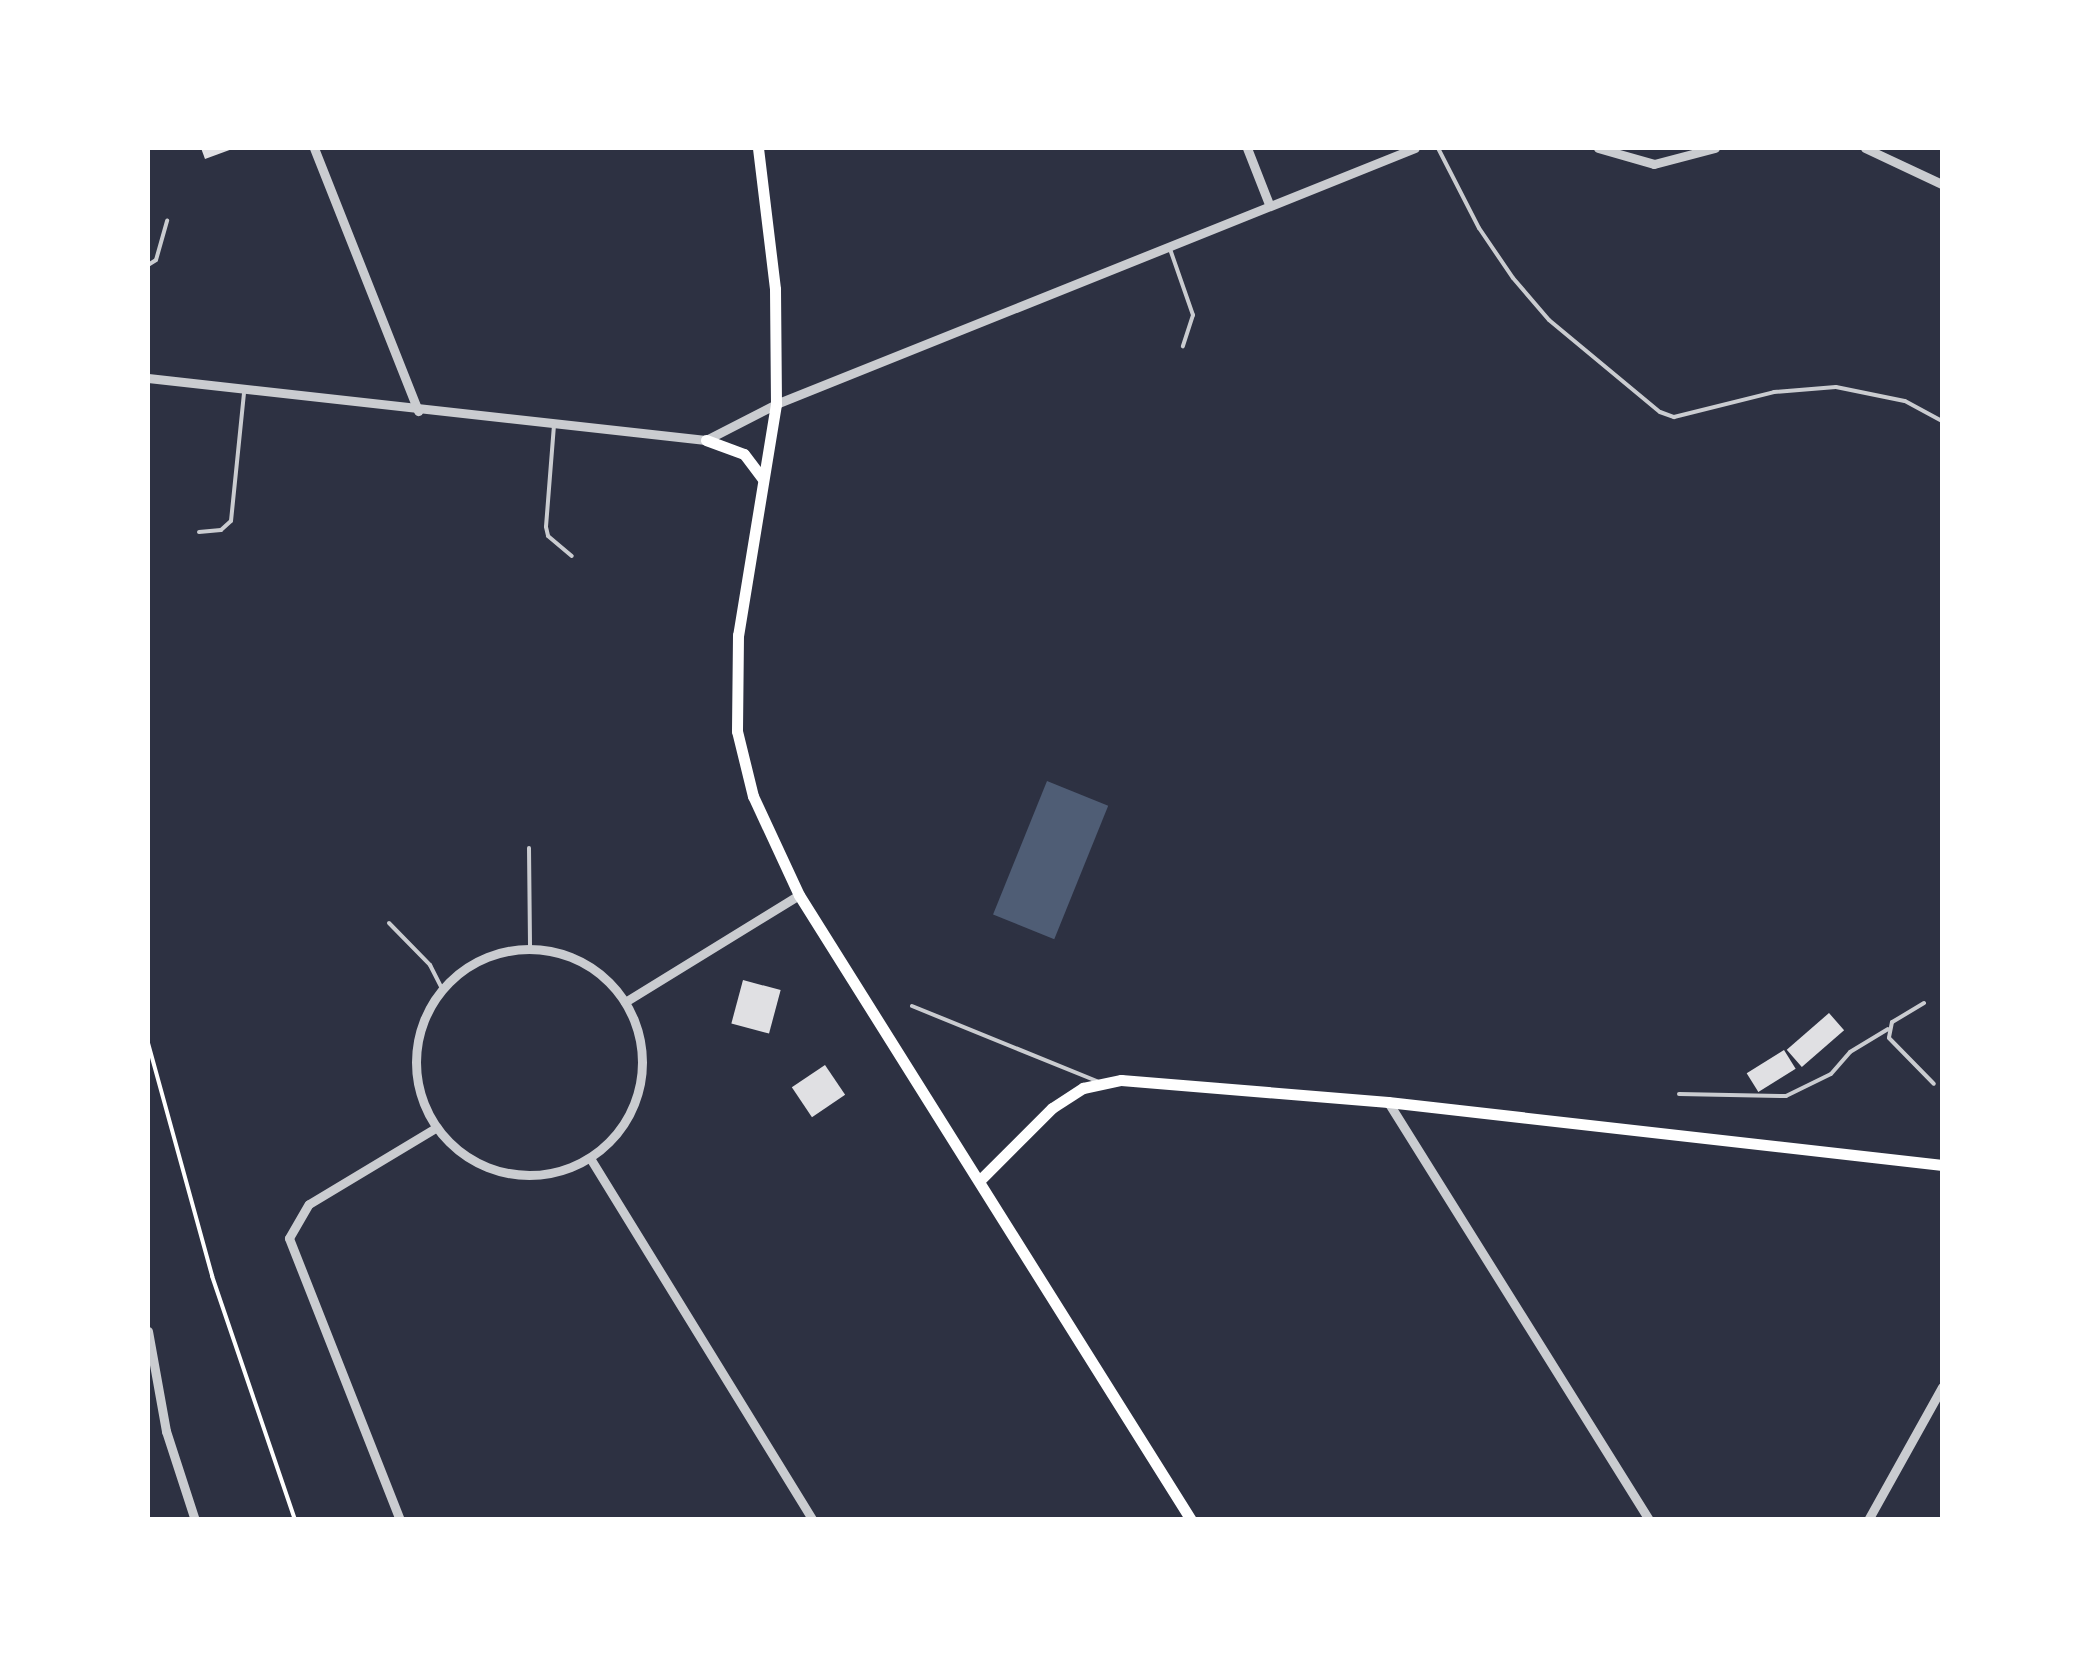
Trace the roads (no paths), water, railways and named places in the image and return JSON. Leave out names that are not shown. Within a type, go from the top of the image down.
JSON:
[{"type":"main road","points":[[758,148],[775,289],[776,404],[738,635],[737,731],[753,796],[798,896],[1191,1520]]},
{"type":"main road","points":[[706,440],[744,454],[763,482]]},
{"type":"main road","points":[[980,1180],[1052,1108],[1102,1082],[1388,1102],[1942,1165]]},
{"type":"street","points":[[314,148],[418,411]]},
{"type":"street","points":[[1247,148],[1269,204]]},
{"type":"street","points":[[148,378],[244,394],[706,440],[776,404],[1415,148]]},
{"type":"street","points":[[1598,148],[1654,164],[1715,148]]},
{"type":"street","points":[[1866,148],[1942,184]]},
{"type":"street","points":[[625,1002],[798,896]]},
{"type":"street","points":[[530,948],[578,960],[625,1002],[642,1051],[638,1092],[620,1130],[590,1158],[550,1174],[507,1173],[468,1157],[437,1127],[417,1082],[420,1032],[442,989],[482,959],[530,948]]},
{"type":"street","points":[[1388,1102],[1649,1520]]},
{"type":"street","points":[[400,1520],[289,1238],[309,1204],[437,1127]]},
{"type":"street","points":[[590,1158],[813,1520]]},
{"type":"street","points":[[148,1331],[166,1430],[196,1520]]},
{"type":"street","points":[[1868,1520],[1942,1387]]},
{"type":"lane","points":[[1438,148],[1513,278],[1549,320],[1660,412],[1674,417],[1774,392],[1836,387],[1905,401],[1942,420]]},
{"type":"lane","points":[[148,266],[156,260],[167,220]]},
{"type":"lane","points":[[1168,245],[1193,314],[1183,346]]},
{"type":"lane","points":[[199,532],[221,530],[231,521],[244,394]]},
{"type":"lane","points":[[554,425],[546,527],[572,556]]},
{"type":"lane","points":[[529,848],[530,948]]},
{"type":"lane","points":[[389,923],[430,965],[442,989]]},
{"type":"lane","points":[[1678,1094],[1786,1096],[1831,1074],[1850,1052],[1888,1029],[1913,1004],[1924,1004]]},
{"type":"lane","points":[[912,1006],[1102,1082]]},
{"type":"lane","points":[[1888,1029],[1894,1046],[1934,1084]]},
{"type":"water","points":[[1047,781],[1108,806],[1054,939],[993,915]]}]
